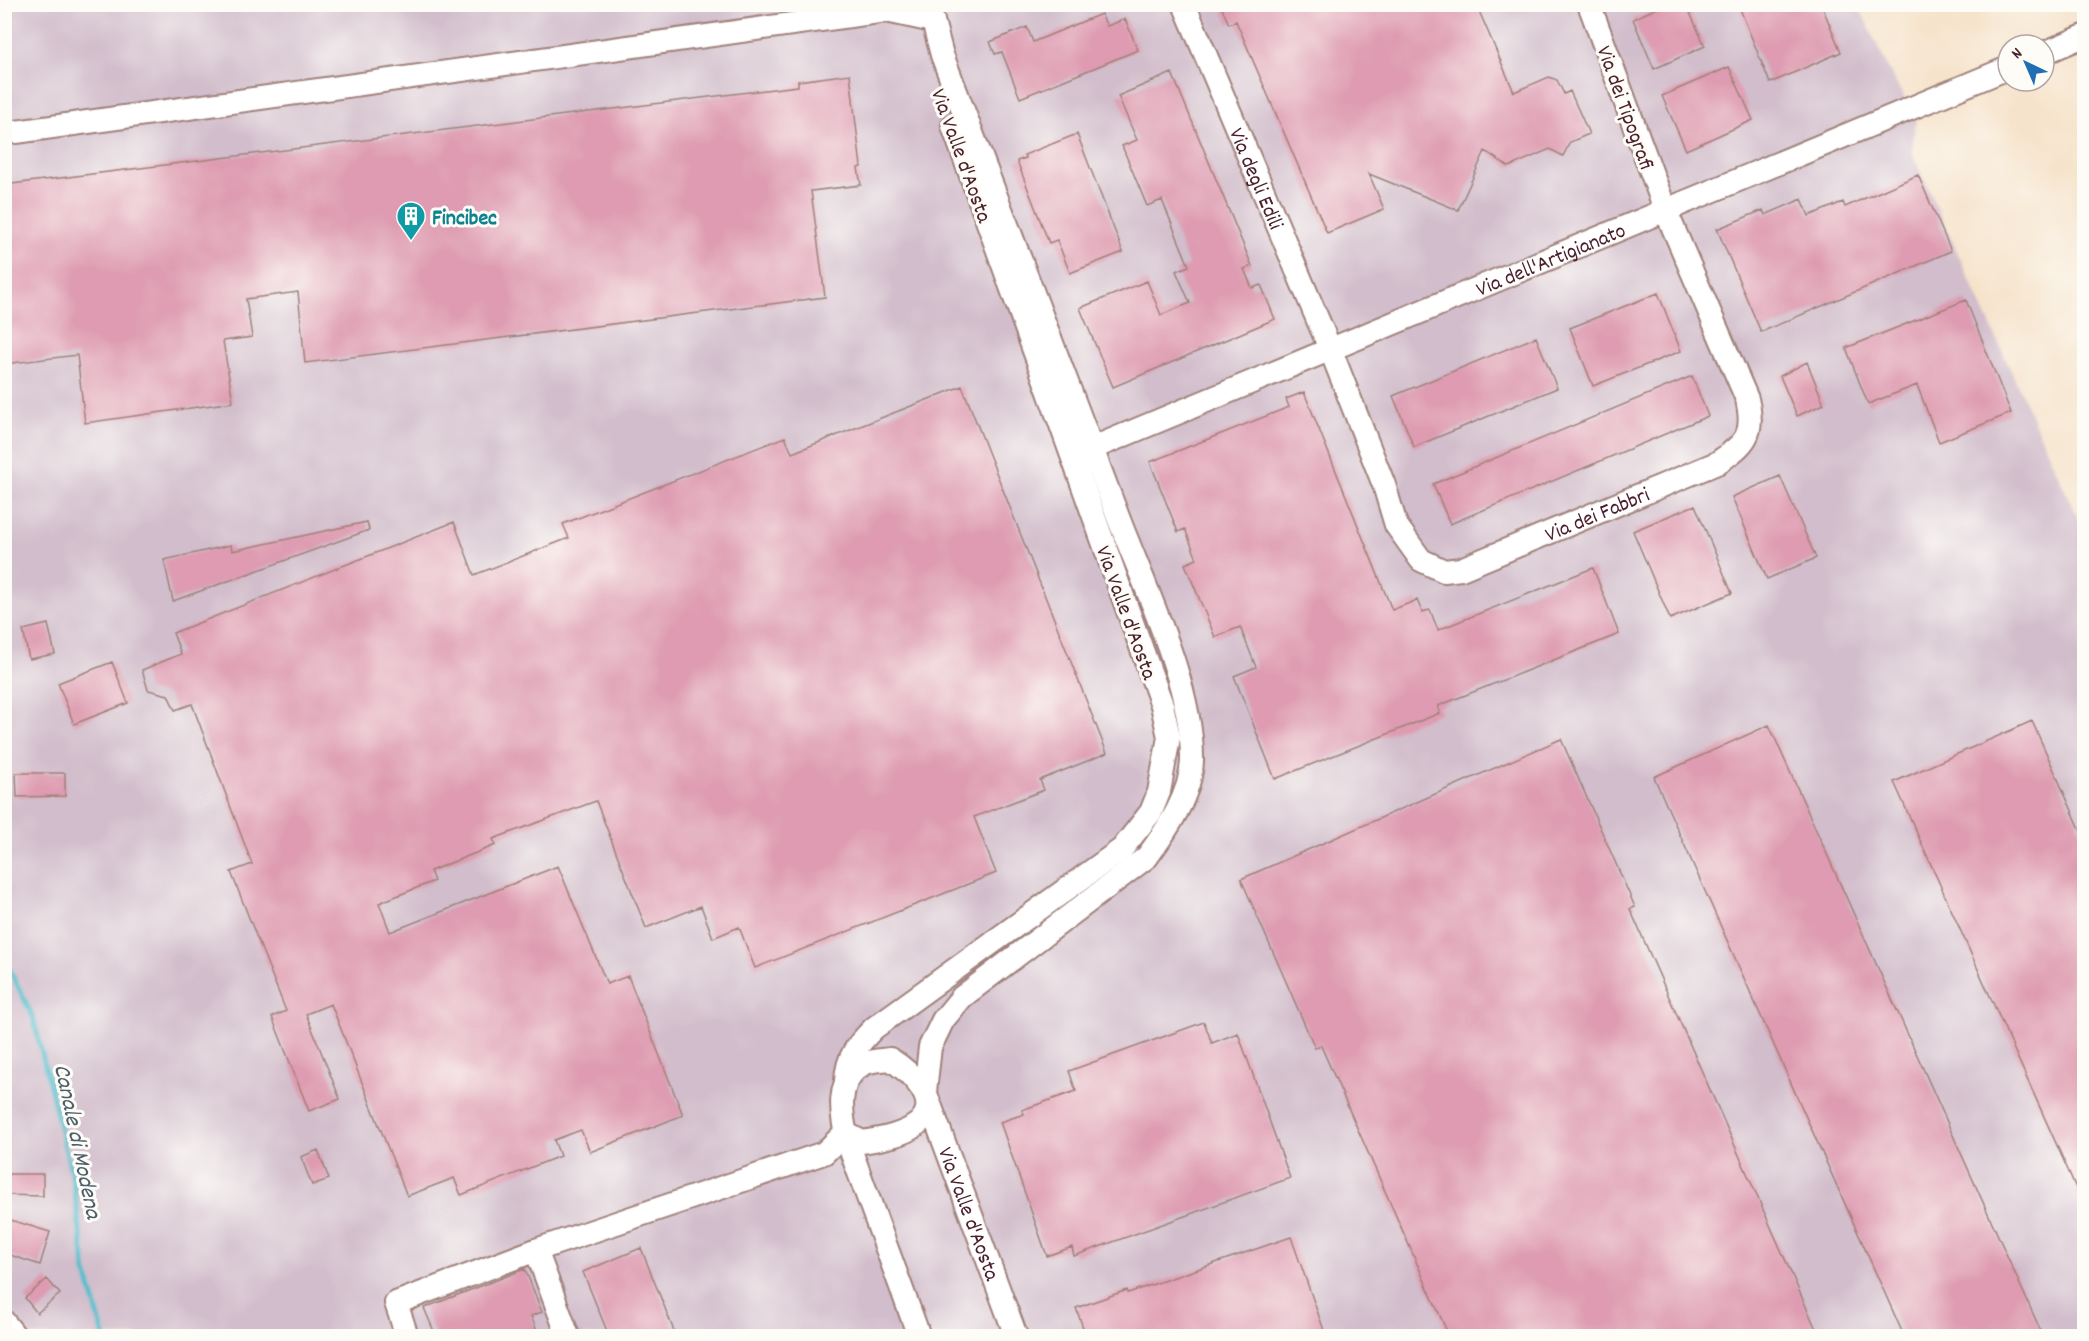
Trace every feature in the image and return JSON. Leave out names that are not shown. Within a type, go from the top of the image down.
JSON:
[{"type":"street","name":"Via degli Edili","points":[[1184,4],[1331,351]]},
{"type":"street","name":"Via dei Tipografi","points":[[1589,4],[1665,209]]},
{"type":"street","points":[[16,132],[876,8],[940,13]]},
{"type":"street","name":"Via Valle d'Aosta","points":[[846,1133],[862,1142],[888,1137],[917,1125],[926,1113],[925,1091],[930,1047],[943,1020],[962,998],[1147,857],[1169,828],[1179,807],[1192,762],[1189,712],[1093,448],[942,55],[940,13]]},
{"type":"street","name":"Via Valle d'Aosta","points":[[919,1336],[840,1113],[847,1062],[859,1043],[874,1028],[1122,849],[1151,812],[1159,792],[1169,738],[1162,705],[928,58],[940,13]]},
{"type":"street","points":[[2056,48],[2085,36]]},
{"type":"street","name":"Via dell'Artigianato","points":[[1093,448],[1996,73]]},
{"type":"street","name":"Via dei Fabbri","points":[[1331,351],[1384,485],[1396,525],[1421,560],[1444,571],[1461,570],[1718,463],[1744,445],[1752,420],[1747,399],[1665,209]]},
{"type":"street","name":"Via Valle d'Aosta","points":[[846,1081],[866,1063],[890,1059],[909,1071],[925,1091],[1016,1336]]},
{"type":"street","points":[[407,1336],[396,1303],[536,1250],[824,1153],[846,1133]]},
{"type":"street","points":[[536,1250],[568,1336]]},
{"type":"street","points":[[4,1322],[15,1336]]},
{"type":"shaded area","points":[[5,5],[1858,5],[1893,78],[1916,117],[1912,152],[2084,532],[2084,1336],[5,1336]]},
{"type":"building","points":[[1220,4],[1476,4],[1514,92],[1549,77],[1557,80],[1564,94],[1570,91],[1589,134],[1570,142],[1563,156],[1550,149],[1509,167],[1485,151],[1458,210],[1369,174],[1384,209],[1327,233],[1236,21],[1229,24]]},
{"type":"building","points":[[1666,4],[1686,4],[1705,46],[1654,69],[1633,19]]},
{"type":"building","points":[[1738,4],[1821,4],[1841,52],[1770,83]]},
{"type":"building","points":[[1101,14],[1107,26],[1125,19],[1138,50],[1020,98],[1002,52],[995,54],[990,42],[1027,27],[1033,42]]},
{"type":"building","points":[[1729,67],[1753,120],[1686,150],[1662,96]]},
{"type":"building","points":[[1172,73],[1252,266],[1244,269],[1252,288],[1261,285],[1275,319],[1113,387],[1080,308],[1147,281],[1161,315],[1190,303],[1176,271],[1189,266],[1162,200],[1147,206],[1122,146],[1137,140],[1118,96]]},
{"type":"building","name":"Fincibec","points":[[850,74],[861,185],[811,191],[825,297],[305,363],[298,292],[246,299],[252,337],[223,341],[233,402],[85,423],[77,355],[4,364],[4,185],[798,86],[798,81]]},
{"type":"building","points":[[1077,134],[1123,252],[1070,273],[1057,240],[1049,243],[1017,161],[1026,158],[1024,155]]},
{"type":"building","points":[[1918,175],[1951,251],[1761,332],[1717,229],[1763,210],[1765,215],[1802,199],[1809,216],[1843,202],[1845,207]]},
{"type":"building","points":[[1658,293],[1681,351],[1593,386],[1570,328]]},
{"type":"building","points":[[1966,300],[2011,413],[1939,442],[1917,385],[1868,404],[1846,348]]},
{"type":"building","points":[[1536,337],[1557,388],[1414,447],[1393,396]]},
{"type":"building","points":[[1807,362],[1824,404],[1797,416],[1780,376]]},
{"type":"building","points":[[1692,376],[1708,416],[1450,524],[1433,484]]},
{"type":"building","points":[[962,386],[1107,753],[1040,780],[1044,790],[974,817],[996,873],[755,968],[739,927],[713,938],[701,906],[646,928],[596,801],[493,839],[496,845],[430,871],[434,881],[379,903],[390,932],[558,866],[607,984],[628,976],[683,1115],[590,1152],[581,1130],[554,1140],[560,1156],[461,1195],[454,1178],[407,1196],[331,1004],[306,1014],[340,1099],[309,1111],[272,1017],[286,1011],[231,872],[252,864],[192,704],[175,710],[168,695],[148,690],[142,670],[181,654],[173,633],[454,522],[474,575],[569,538],[563,524],[785,437],[792,453]]},
{"type":"building","points":[[1304,392],[1392,610],[1417,600],[1422,612],[1430,610],[1438,630],[1593,568],[1619,634],[1438,706],[1440,713],[1275,779],[1234,676],[1256,667],[1240,627],[1215,637],[1185,564],[1197,559],[1185,529],[1178,532],[1150,462],[1289,407],[1286,399]]},
{"type":"building","points":[[1780,476],[1816,558],[1767,579],[1732,497]]},
{"type":"building","points":[[1695,505],[1732,593],[1670,619],[1633,531]]},
{"type":"building","points":[[367,522],[369,530],[173,601],[164,560],[231,545],[232,551]]},
{"type":"building","points":[[48,624],[55,654],[29,659],[23,630]]},
{"type":"building","points":[[112,662],[128,703],[74,724],[58,683]]},
{"type":"building","points":[[2032,721],[2085,840],[2085,1208],[1894,782]]},
{"type":"building","points":[[1769,725],[2043,1336],[1904,1336],[1654,777]]},
{"type":"building","points":[[1561,739],[1635,907],[1630,909],[1819,1336],[1449,1336],[1321,1046],[1315,1048],[1241,879]]},
{"type":"building","points":[[16,773],[65,773],[65,796],[17,797]]},
{"type":"building","points":[[1204,1022],[1212,1043],[1238,1033],[1290,1178],[1074,1256],[1072,1247],[1047,1256],[1000,1122],[1024,1114],[1022,1110],[1076,1091],[1069,1071]]},
{"type":"building","points":[[318,1150],[329,1179],[312,1185],[301,1157]]},
{"type":"building","points":[[4,1174],[43,1174],[43,1196],[4,1195]]},
{"type":"building","points":[[4,1218],[50,1232],[40,1265],[4,1253]]},
{"type":"building","points":[[1291,1237],[1326,1336],[1086,1336],[1076,1308],[1127,1290],[1128,1293]]},
{"type":"building","points":[[641,1248],[676,1336],[609,1336],[583,1272]]},
{"type":"building","points":[[525,1269],[542,1312],[531,1316],[539,1336],[436,1336],[424,1308]]},
{"type":"building","points":[[47,1279],[60,1294],[37,1313],[25,1298]]},
{"type":"waterway","name":"Canale di Modena","points":[[4,958],[33,1017],[73,1180],[86,1273],[104,1336]]},
{"type":"place","name":"Fincibec","points":[[411,242]]}]
